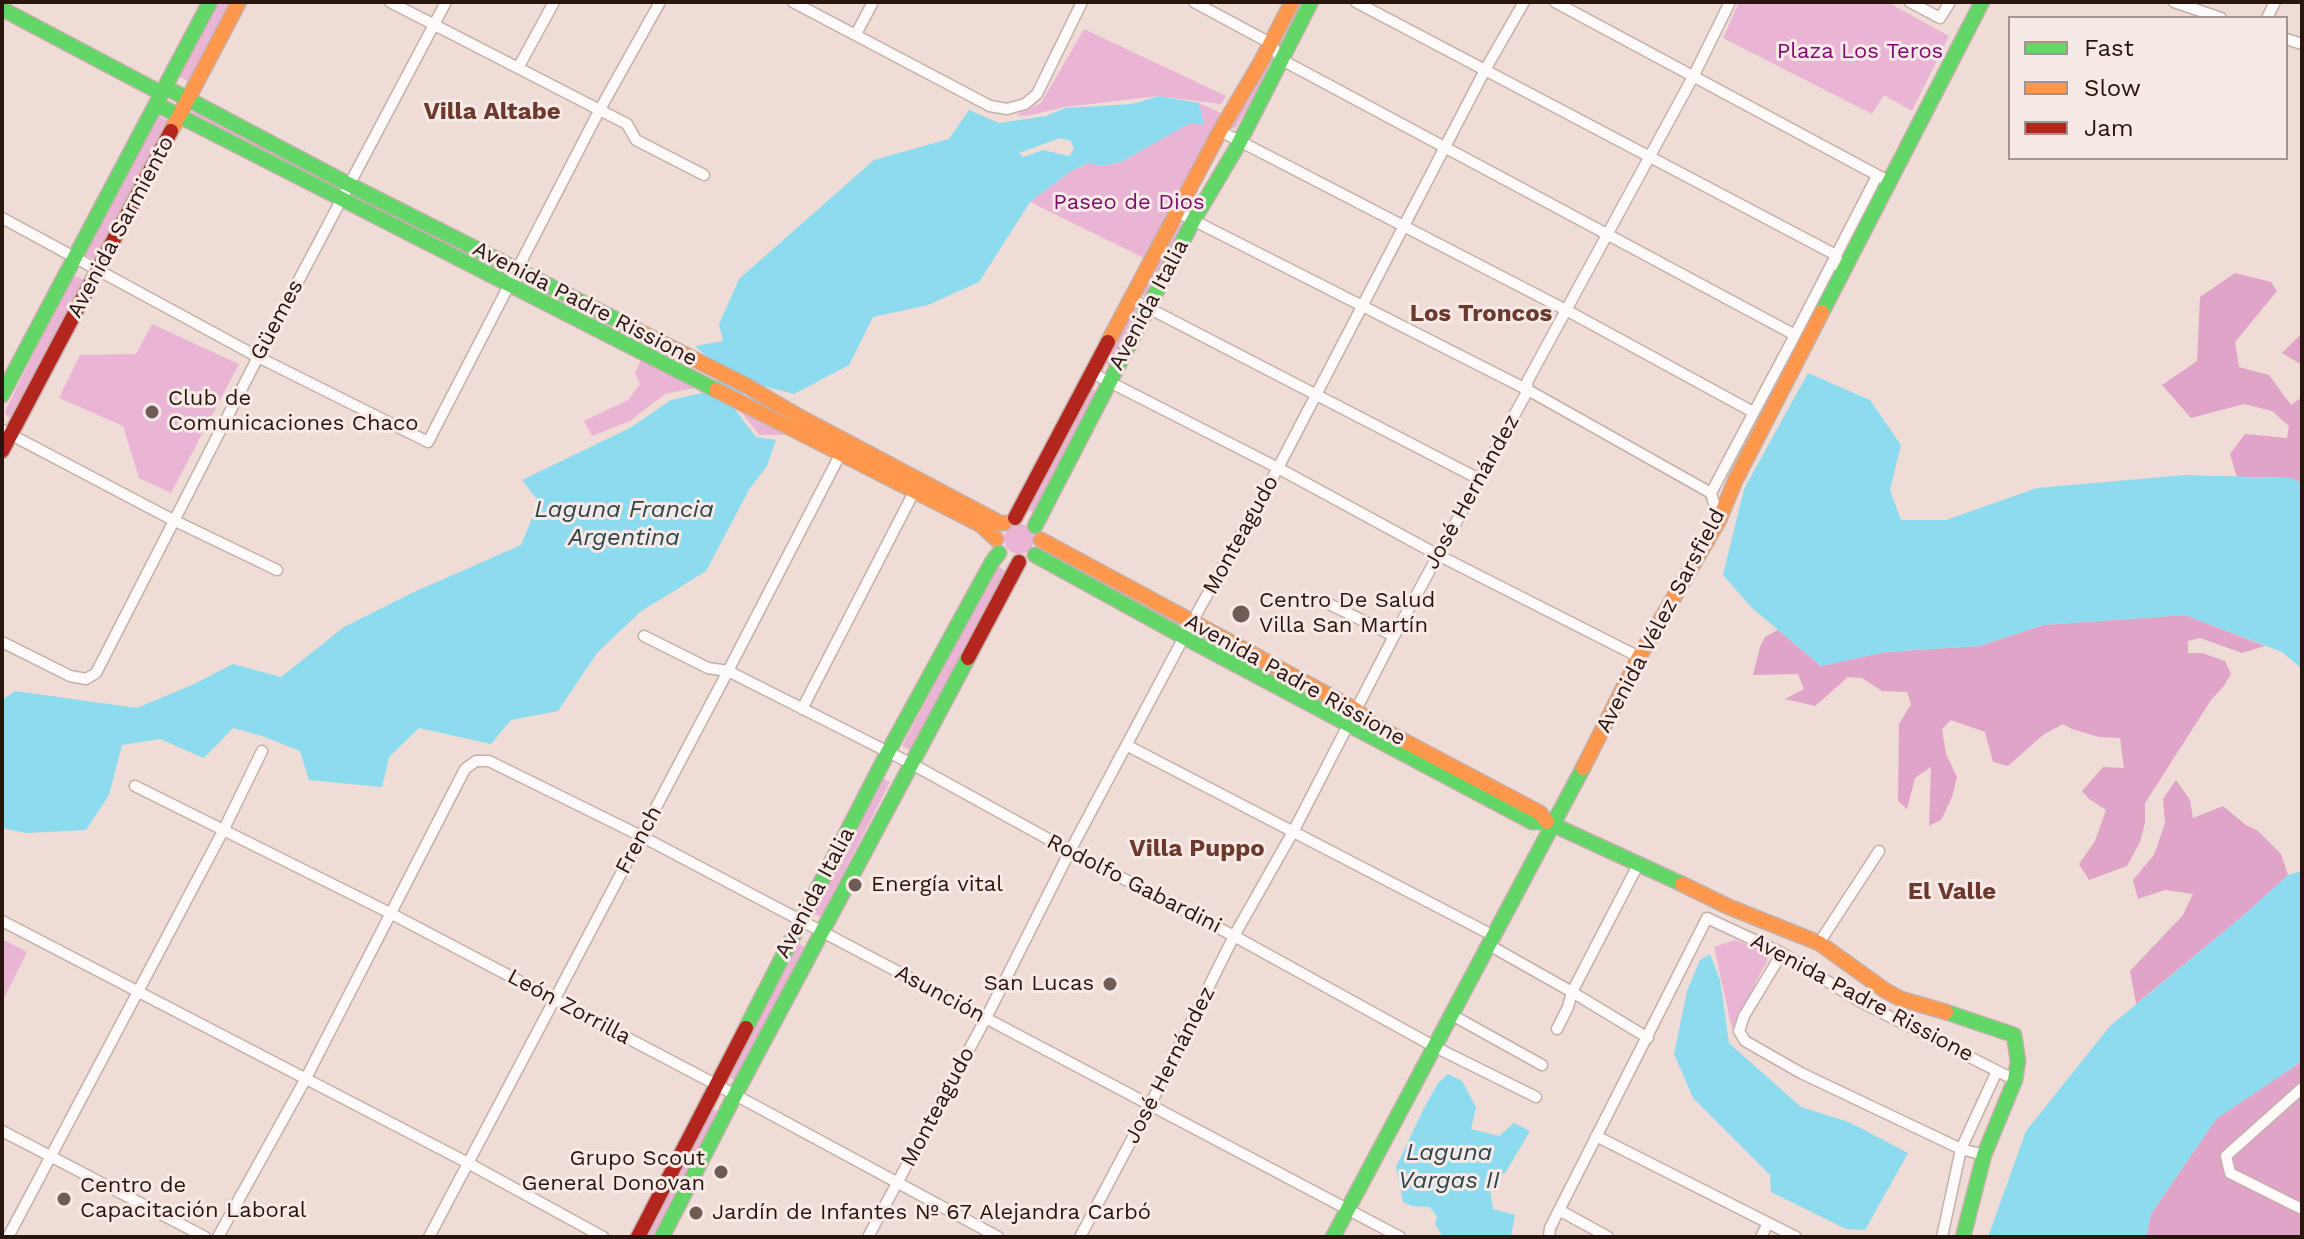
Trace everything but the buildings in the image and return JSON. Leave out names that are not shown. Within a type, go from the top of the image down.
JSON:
[{"type":"main road","name":"Avenida Sarmiento","points":[[2,395],[210,2]]},
{"type":"main road","name":"Avenida Sarmiento","points":[[2,451],[6,432],[99,270],[239,2]]},
{"type":"main road","name":"Avenida Italia","points":[[1010,520],[1292,2]]},
{"type":"main road","name":"Avenida Italia","points":[[1038,533],[1109,381],[1193,221],[1239,143],[1311,2]]},
{"type":"main road","name":"Avenida Vélez Sarsfield","points":[[1333,1237],[1639,657],[1719,520],[1735,481],[1843,271],[1884,179],[1982,2]]},
{"type":"main road","points":[[2,9],[161,95]]},
{"type":"main road","name":"Avenida Padre Rissione","points":[[161,95],[188,99],[517,271],[720,372],[843,448]]},
{"type":"main road","name":"Avenida Padre Rissione","points":[[161,95],[180,115],[740,403],[1000,523],[1010,520]]},
{"type":"main road","name":"Avenida Padre Rissione","points":[[918,486],[981,525],[998,546]]},
{"type":"main road","points":[[1025,519],[1038,533],[1035,555],[1028,560],[1008,560],[998,546],[999,529],[1010,520],[1025,519]]},
{"type":"main road","name":"Avenida Padre Rissione","points":[[1038,533],[1192,622],[1356,710],[1372,724],[1540,813],[1550,824]]},
{"type":"main road","name":"Avenida Italia","points":[[638,1237],[715,1084],[998,546]]},
{"type":"main road","name":"Avenida Padre Rissione","points":[[1035,555],[1532,822],[1550,824],[1729,907],[1819,943],[1901,999],[2014,1035],[2018,1061],[2015,1080]]},
{"type":"main road","name":"Avenida Italia","points":[[662,1237],[1019,562]]},
{"type":"main road","points":[[1963,1237],[1984,1155],[2015,1080]]},
{"type":"street","points":[[2,9],[5,2]]},
{"type":"street","points":[[390,2],[627,124],[636,140],[704,175]]},
{"type":"street","name":"Güemes","points":[[2,642],[70,676],[86,679],[96,673],[348,184],[446,2]]},
{"type":"street","points":[[518,68],[554,2]]},
{"type":"street","points":[[2,218],[258,357],[428,442],[599,111],[660,2]]},
{"type":"street","points":[[793,2],[990,106],[1007,109],[1025,104],[1037,94],[1082,2]]},
{"type":"street","points":[[856,34],[873,2]]},
{"type":"street","points":[[1194,2],[1270,43],[1282,60],[1795,335]]},
{"type":"street","points":[[1356,2],[1836,255],[1843,271]]},
{"type":"street","name":"Monteagudo","points":[[868,1237],[986,1018],[1070,851],[1278,468],[1485,70],[1524,2]]},
{"type":"street","points":[[1555,2],[1884,179]]},
{"type":"street","name":"José Hernández","points":[[1080,1237],[1234,936],[1294,830],[1394,636],[1528,390],[1527,382],[1694,75],[1730,2]]},
{"type":"street","points":[[1910,2],[1940,18],[1950,2]]},
{"type":"street","points":[[2174,2],[2215,16]]},
{"type":"street","points":[[1220,131],[1566,310],[1753,412]]},
{"type":"street","name":"Avenida Vélez Sarsfield","points":[[1711,493],[1836,255],[1884,179]]},
{"type":"street","points":[[1177,212],[1528,390],[1711,493],[1719,520]]},
{"type":"street","points":[[1131,299],[1479,479]]},
{"type":"street","points":[[1092,373],[1639,657]]},
{"type":"street","points":[[6,432],[173,520],[277,570]]},
{"type":"street","name":"French","points":[[429,1237],[843,448]]},
{"type":"street","points":[[802,709],[918,486]]},
{"type":"street","points":[[1323,601],[1394,636]]},
{"type":"street","name":"Rodolfo Gabardini","points":[[644,636],[708,668],[728,671],[912,764],[1435,1047],[1536,1097]]},
{"type":"street","points":[[1128,746],[1294,830],[1491,940],[1648,1038],[1550,1228],[1549,1237]]},
{"type":"street","points":[[8,1237],[223,831],[262,751]]},
{"type":"street","name":"Asunción","points":[[390,913],[465,769],[476,761],[489,761],[641,836],[1400,1237]]},
{"type":"street","name":"León Zorrilla","points":[[135,786],[390,913],[998,1237]]},
{"type":"street","points":[[1819,943],[1879,851]]},
{"type":"street","points":[[1557,1029],[1572,992],[1639,863]]},
{"type":"street","points":[[1720,924],[1729,907]]},
{"type":"street","points":[[218,1237],[305,1080],[390,913]]},
{"type":"street","name":"Avenida Padre Rissione","points":[[1648,1038],[1707,918],[1782,953],[1859,1001],[2015,1080]]},
{"type":"street","points":[[2,921],[468,1163],[603,1237]]},
{"type":"street","points":[[1782,953],[1744,1016],[1739,1031],[1745,1041],[1801,1073],[1961,1149],[1984,1155]]},
{"type":"street","points":[[1452,1015],[1542,1065]]},
{"type":"street","points":[[1942,1237],[1961,1149],[1997,1071]]},
{"type":"street","points":[[2302,1088],[2226,1156],[2230,1173],[2302,1209]]},
{"type":"street","points":[[2,1131],[205,1237]]},
{"type":"street","points":[[1596,1136],[1796,1237]]},
{"type":"street","points":[[1559,1210],[1608,1237]]},
{"type":"street","points":[[1761,1237],[1768,1223]]},
{"type":"green space","points":[[216,2],[233,2],[191,83],[178,76]]},
{"type":"green space","name":"Plaza Los Teros","points":[[1739,2],[1887,2],[1949,36],[1912,111],[1884,95],[1872,114],[1723,38]]},
{"type":"green space","points":[[1084,29],[1226,96],[1221,104],[1158,96],[1016,115],[1041,103]]},
{"type":"green space","points":[[1265,67],[1270,70],[1235,129],[1231,127]]},
{"type":"green space","name":"Paseo de Dios","points":[[1199,103],[1223,114],[1148,260],[1030,202],[1071,171],[1089,163],[1102,166],[1121,162],[1190,123],[1203,124]]},
{"type":"green space","points":[[195,108],[334,181],[330,189],[191,116]]},
{"type":"green space","points":[[157,115],[169,122],[95,260],[83,254]]},
{"type":"green space","points":[[362,196],[501,269],[497,276],[358,204]]},
{"type":"green space","points":[[1178,224],[1185,227],[1146,297],[1141,294]]},
{"type":"green space","points":[[77,276],[84,280],[12,419],[5,411],[72,278]]},
{"type":"green space","points":[[1134,306],[1141,309],[1112,367],[1105,363]]},
{"type":"green space","name":"Club de Comunicaciones Chaco","points":[[152,324],[239,364],[171,493],[139,478],[123,426],[59,398],[80,355],[136,354]]},
{"type":"green space","points":[[641,360],[694,388],[665,394],[630,421],[592,436],[584,421],[628,400],[640,384],[635,373]]},
{"type":"green space","points":[[1092,389],[1097,392],[1037,514],[1027,510]]},
{"type":"green space","points":[[740,410],[787,435],[759,435]]},
{"type":"green space","points":[[1019,524],[1025,525],[1033,533],[1033,545],[1025,553],[1019,554],[1013,553],[1005,545],[1004,539],[1005,533],[1013,525]]},
{"type":"green space","points":[[1044,549],[1179,622],[1178,625],[1042,551]]},
{"type":"green space","points":[[997,566],[1006,571],[911,750],[902,746]]},
{"type":"green space","points":[[1201,631],[1336,706],[1333,710],[1197,639]]},
{"type":"green space","points":[[882,778],[890,782],[821,917],[812,913]]},
{"type":"green space","points":[[2,939],[27,952],[2,1002]]},
{"type":"green space","points":[[1735,940],[1771,953],[1732,1029],[1714,947]]},
{"type":"green space","points":[[799,944],[806,948],[736,1081],[729,1077]]},
{"type":"green space","points":[[710,1108],[719,1112],[652,1237],[642,1237]]},
{"type":"shaded area","points":[[2235,273],[2271,282],[2277,291],[2235,342],[2239,367],[2269,375],[2291,405],[2302,397],[2302,483],[2291,478],[2237,477],[2230,454],[2245,434],[2287,438],[2289,426],[2272,411],[2244,404],[2191,418],[2162,385],[2197,361],[2200,297]]},
{"type":"shaded area","points":[[2302,333],[2302,365],[2282,353]]},
{"type":"shaded area","points":[[2185,615],[2265,646],[2242,653],[2200,638],[2188,641],[2188,653],[2202,653],[2225,661],[2231,674],[2145,803],[2145,823],[2140,842],[2127,866],[2089,880],[2079,864],[2095,841],[2106,810],[2082,791],[2103,767],[2124,768],[2120,738],[2099,737],[2063,724],[2043,735],[2008,766],[1993,762],[1985,732],[1951,720],[1942,729],[1946,754],[1957,777],[1941,820],[1929,826],[1931,767],[1915,778],[1907,809],[1898,801],[1899,724],[1911,704],[1907,692],[1882,691],[1862,678],[1848,677],[1815,706],[1785,699],[1804,689],[1798,674],[1753,675],[1765,637],[1778,630],[1821,666],[1885,652],[1979,646],[2043,625]]},
{"type":"shaded area","points":[[2176,780],[2190,800],[2193,818],[2223,806],[2257,830],[2281,854],[2288,875],[2136,1004],[2130,971],[2183,915],[2193,894],[2165,890],[2138,899],[2133,880],[2154,855],[2165,823],[2163,799]]},
{"type":"shaded area","points":[[2302,1061],[2302,1237],[2146,1237],[2151,1214],[2216,1119]]},
{"type":"water","name":"Laguna Francia Argentina","points":[[1159,96],[1199,103],[1204,125],[1190,123],[1121,162],[1102,166],[1088,163],[1071,171],[1030,202],[979,282],[928,305],[873,317],[849,365],[794,394],[751,383],[747,386],[736,411],[756,437],[776,440],[767,466],[750,488],[706,571],[640,612],[597,653],[558,711],[511,720],[491,744],[419,728],[389,757],[382,787],[309,780],[300,751],[233,728],[204,758],[160,739],[122,745],[109,795],[86,830],[26,833],[2,828],[2,700],[15,691],[137,708],[233,664],[281,677],[344,627],[521,545],[539,502],[522,480],[630,428],[671,400],[710,391],[723,368],[695,346],[723,341],[719,324],[739,279],[874,160],[949,139],[969,110],[999,123],[1046,116],[1065,108],[1132,104]],"holes":[[[1060,138],[1071,141],[1074,149],[1069,156],[1043,150],[1023,157],[1019,153]]]},
{"type":"water","points":[[1808,373],[1870,400],[1901,445],[1890,490],[1901,520],[1946,520],[2037,488],[2185,475],[2291,478],[2302,483],[2302,669],[2282,652],[2185,615],[2043,625],[1979,646],[1885,652],[1821,666],[1751,607],[1723,575],[1744,489]]},
{"type":"water","points":[[2302,871],[2302,1061],[2216,1119],[2151,1214],[2146,1237],[1988,1237],[2026,1131],[2110,1026],[2288,875]]},
{"type":"water","points":[[1710,954],[1720,980],[1729,1043],[1801,1107],[1849,1122],[1908,1153],[1865,1230],[1846,1229],[1771,1192],[1770,1175],[1693,1098],[1674,1054],[1687,991],[1700,960]]},
{"type":"water","name":"Laguna Vargas II","points":[[1448,1074],[1462,1081],[1476,1107],[1471,1129],[1499,1136],[1514,1123],[1530,1131],[1507,1170],[1490,1189],[1493,1209],[1515,1215],[1511,1237],[1443,1237],[1435,1224],[1437,1217],[1430,1207],[1403,1202],[1396,1167],[1438,1083]]},
{"type":"traffic: fast","points":[[2,395],[210,2]]},
{"type":"traffic: fast","points":[[1035,526],[1311,2]]},
{"type":"traffic: fast","points":[[1822,312],[1982,2]]},
{"type":"traffic: fast","points":[[2,9],[161,93]]},
{"type":"traffic: fast","points":[[165,87],[348,184],[627,325]]},
{"type":"traffic: fast","points":[[156,104],[716,390]]},
{"type":"traffic: fast","points":[[746,1028],[888,752],[999,553]]},
{"type":"traffic: fast","points":[[1035,555],[1532,822],[1547,822],[1682,884]]},
{"type":"traffic: fast","points":[[662,1237],[968,658]]},
{"type":"traffic: fast","points":[[1333,1237],[1583,768]]},
{"type":"traffic: fast","points":[[1946,1012],[2014,1035],[2018,1061],[2015,1080],[1984,1155],[1963,1237]]},
{"type":"traffic: slow","points":[[171,131],[239,2]]},
{"type":"traffic: slow","points":[[1108,342],[1292,2]]},
{"type":"traffic: slow","points":[[1583,768],[1639,657],[1719,520],[1735,481],[1822,312]]},
{"type":"traffic: slow","points":[[627,325],[1004,523]]},
{"type":"traffic: slow","points":[[716,390],[981,525],[996,539]]},
{"type":"traffic: slow","points":[[1041,540],[1356,710],[1372,724],[1540,813],[1547,822]]},
{"type":"traffic: slow","points":[[1682,884],[1729,907],[1819,943],[1901,999],[1946,1012]]},
{"type":"traffic: jam","points":[[2,451],[171,131]]},
{"type":"traffic: jam","points":[[1015,518],[1108,342]]},
{"type":"traffic: jam","points":[[968,658],[1019,562]]},
{"type":"traffic: jam","points":[[638,1237],[746,1028]]},
{"type":"place","name":"Club de Comunicaciones Chaco","points":[[152,412]]},
{"type":"place","name":"Centro De Salud Villa San Martín","points":[[1241,614]]},
{"type":"place","name":"Energía vital","points":[[855,885]]},
{"type":"place","name":"San Lucas","points":[[1110,984]]},
{"type":"place","name":"Grupo Scout General Donovan","points":[[721,1172]]},
{"type":"place","name":"Centro de Capacitación Laboral","points":[[64,1199]]},
{"type":"place","name":"Jardín de Infantes Nº 67 Alejandra Carbó","points":[[696,1213]]},
{"type":"district","name":"Villa Altabe","points":[[492,112]]},
{"type":"district","name":"Los Troncos","points":[[1481,314]]},
{"type":"district","name":"Villa Puppo","points":[[1197,849]]},
{"type":"district","name":"El Valle","points":[[1952,892]]}]
